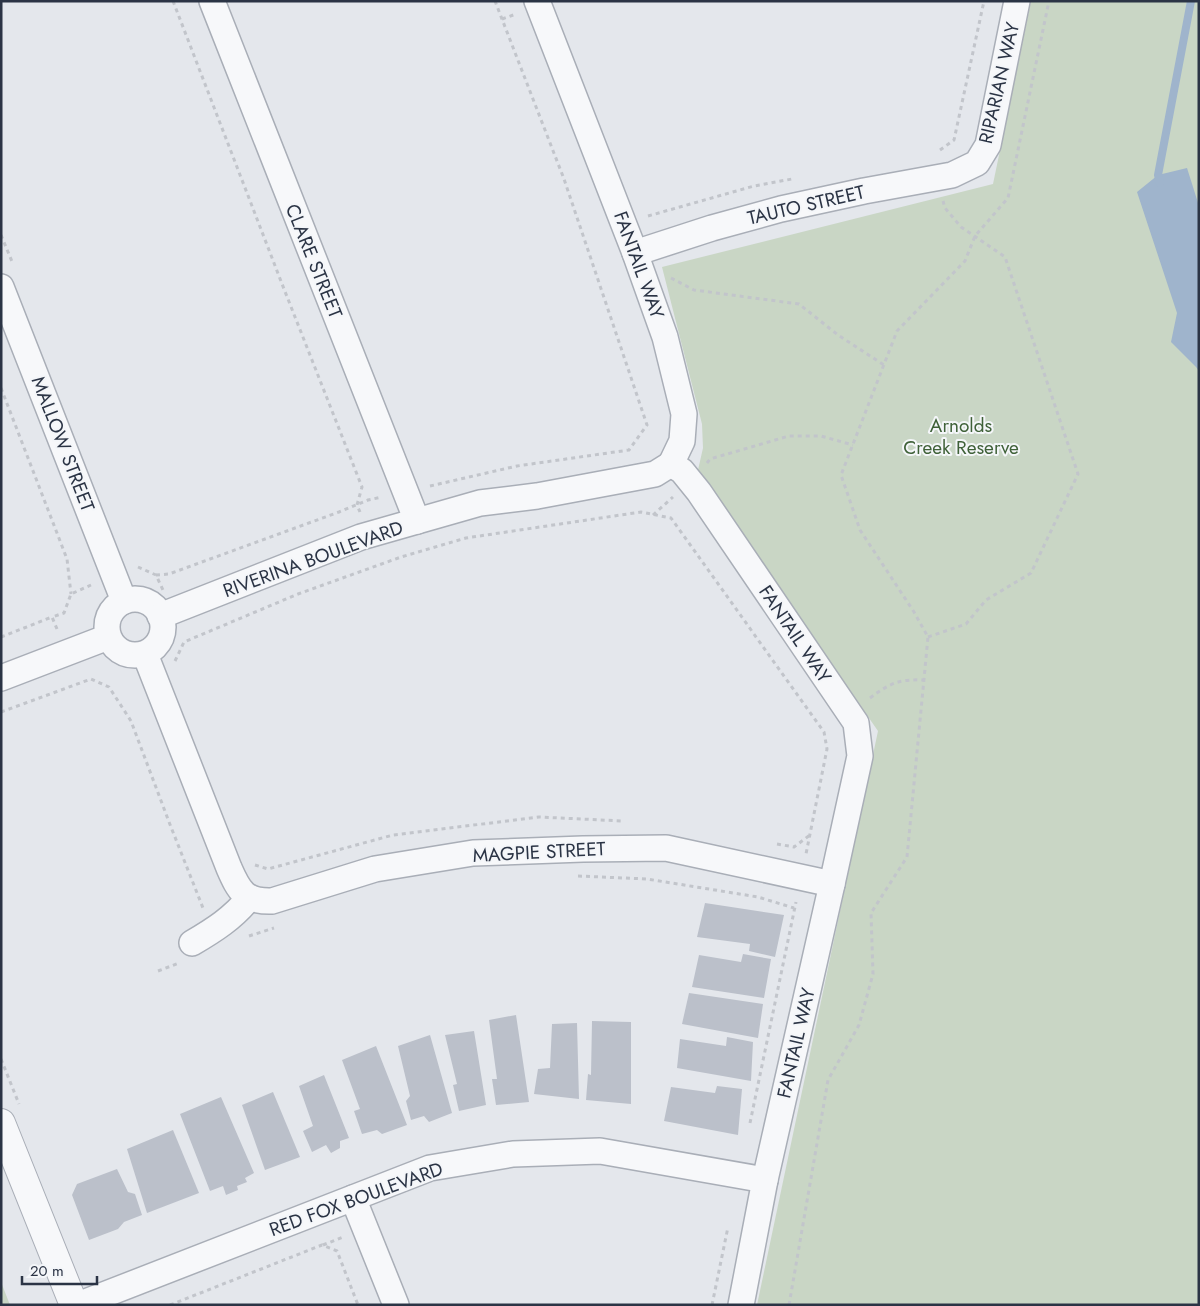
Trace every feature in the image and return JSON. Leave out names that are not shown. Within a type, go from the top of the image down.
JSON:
[{"type":"street","name":"CLARE STREET","points":[[212,1],[417,521]]},
{"type":"street","name":"FANTAIL WAY","points":[[536,1],[644,250],[684,414],[682,441],[671,464],[682,471],[690,482],[856,723],[860,756],[765,1180],[740,1305]]},
{"type":"street","name":"RIPARIAN WAY","points":[[977,163],[988,145],[1017,1]]},
{"type":"street","name":"TAUTO STREET","points":[[644,250],[712,228],[781,209],[952,175],[977,163]]},
{"type":"street","name":"MALLOW STREET","points":[[1,287],[124,602]]},
{"type":"street","name":"RIVERINA BOULEVARD","points":[[160,616],[368,535],[480,503],[537,496],[655,474],[671,464]]},
{"type":"street","points":[[141,600],[149,603],[160,616],[163,625],[162,634],[153,649],[145,654],[136,656],[119,651],[108,637],[108,620],[117,606],[124,602],[141,600]]},
{"type":"street","points":[[1,678],[108,637]]},
{"type":"street","points":[[145,654],[229,868],[237,885],[249,898],[231,917],[216,929],[192,942]]},
{"type":"street","name":"MAGPIE STREET","points":[[249,898],[259,902],[272,901],[376,869],[472,854],[583,848],[666,848],[832,884]]},
{"type":"street","points":[[1,1123],[74,1305]]},
{"type":"street","name":"RED FOX BOULEVARD","points":[[78,1305],[430,1168],[513,1154],[600,1151],[765,1180]]},
{"type":"street","points":[[353,1198],[396,1305]]},
{"type":"path","points":[[173,1],[362,486],[357,505],[378,565]]},
{"type":"path","points":[[156,575],[169,574],[368,500],[517,466],[629,450],[647,425],[564,178],[495,1]]},
{"type":"path","points":[[928,637],[966,624],[986,600],[1031,573],[1078,474],[1005,257],[961,227],[945,208],[939,178],[936,153],[954,140],[984,1]]},
{"type":"path","points":[[789,1305],[828,1080],[859,1025],[873,974],[871,913],[908,857],[928,637],[914,612],[860,530],[841,475],[897,331],[965,261],[975,236],[1008,198],[1049,1]]},
{"type":"path","points":[[797,178],[754,186],[641,218],[644,250],[660,261],[671,278],[694,290],[799,304],[838,335],[884,365]]},
{"type":"path","points":[[1,388],[67,559],[71,594]]},
{"type":"path","points":[[653,515],[690,482],[710,459],[789,436],[821,436],[853,445]]},
{"type":"path","points":[[174,663],[184,642],[298,594],[378,565],[466,538],[641,512],[672,518],[824,732],[828,749],[749,1128]]},
{"type":"path","points":[[1,637],[52,618]]},
{"type":"path","points":[[253,864],[268,869],[393,835],[539,817],[627,822]]},
{"type":"path","points":[[774,844],[794,847],[810,835]]},
{"type":"path","points":[[712,1305],[729,1222]]},
{"type":"path","points":[[170,1305],[322,1245],[337,1251],[358,1305]]},
{"type":"green space","name":"Arnolds Creek Reserve","points":[[1031,1],[1199,1],[1199,1305],[757,1305],[878,731],[698,470],[703,448],[702,424],[662,267],[993,184]]},
{"type":"green space","points":[[1,1282],[10,1305],[1,1305]]},
{"type":"water","points":[[1187,168],[1199,206],[1199,371],[1171,342],[1177,313],[1137,192],[1158,175]]},
{"type":"building","points":[[705,903],[784,915],[775,957],[749,951],[750,944],[697,937]]},
{"type":"building","points":[[743,954],[771,959],[764,998],[692,987],[699,955],[741,962]]},
{"type":"building","points":[[689,993],[763,1004],[758,1038],[682,1024]]},
{"type":"building","points":[[516,1015],[529,1102],[496,1105],[492,1079],[497,1079],[489,1020]]},
{"type":"building","points":[[592,1021],[631,1022],[631,1104],[586,1100],[588,1074],[591,1075]]},
{"type":"building","points":[[577,1023],[579,1099],[534,1094],[538,1069],[550,1068],[552,1024]]},
{"type":"building","points":[[474,1031],[486,1105],[459,1111],[453,1085],[457,1084],[445,1035]]},
{"type":"building","points":[[430,1035],[452,1113],[429,1122],[424,1116],[411,1120],[406,1101],[410,1096],[398,1046]]},
{"type":"building","points":[[727,1037],[753,1042],[751,1081],[677,1068],[680,1039],[726,1046]]},
{"type":"building","points":[[376,1046],[407,1125],[382,1134],[377,1130],[362,1134],[354,1111],[360,1109],[342,1060]]},
{"type":"building","points":[[324,1075],[349,1138],[340,1141],[340,1148],[331,1153],[326,1145],[312,1152],[303,1131],[313,1126],[299,1086]]},
{"type":"building","points":[[717,1086],[742,1089],[738,1135],[664,1121],[671,1087],[715,1093]]},
{"type":"building","points":[[273,1092],[300,1157],[265,1170],[242,1105]]},
{"type":"building","points":[[221,1097],[254,1173],[245,1178],[247,1182],[237,1186],[238,1190],[226,1195],[223,1186],[210,1191],[180,1114]]},
{"type":"building","points":[[173,1130],[199,1193],[147,1213],[127,1149]]},
{"type":"building","points":[[117,1169],[128,1192],[135,1194],[142,1215],[124,1222],[118,1229],[89,1240],[72,1195],[77,1184]]},
{"type":"waterway","points":[[1160,183],[1158,175],[1191,1]]}]
